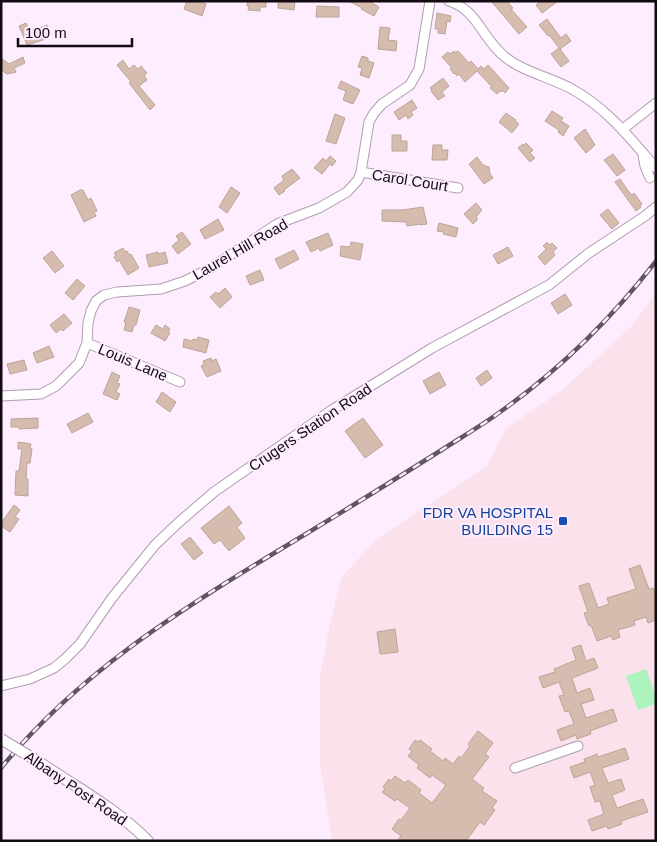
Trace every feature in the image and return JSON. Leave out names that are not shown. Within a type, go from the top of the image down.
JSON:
[{"type":"main road","name":"Albany Post Road","points":[[1,739],[113,811],[148,841]]},
{"type":"street","name":"Laurel Hill Road","points":[[1,396],[41,394],[56,386],[79,363],[87,343],[88,323],[92,311],[96,301],[104,295],[117,292],[161,289],[185,281],[209,269],[277,224],[319,208],[347,192],[358,180],[361,172],[370,122],[374,113],[382,104],[410,85],[419,69],[430,1]]},
{"type":"street","points":[[457,2],[469,12],[493,45],[504,56],[527,70],[557,81],[596,104],[623,129],[656,168]]},
{"type":"street","points":[[623,129],[656,103]]},
{"type":"street","points":[[642,152],[650,178]]},
{"type":"street","name":"Carol Court","points":[[361,172],[458,188]]},
{"type":"street","name":"Crugers Station Road","points":[[1,686],[30,679],[54,668],[65,659],[80,644],[112,598],[155,545],[214,492],[332,410],[407,363],[466,329],[550,285],[589,253],[656,207]]},
{"type":"street","name":"Louis Lane","points":[[87,343],[180,382]]},
{"type":"street","points":[[514,768],[578,746]]},
{"type":"shaded area","points":[[656,293],[656,841],[332,841],[320,764],[320,677],[341,578],[377,539],[487,466],[506,428],[561,391],[632,326]]},
{"type":"green space","points":[[646,669],[656,697],[656,704],[638,710],[626,676]]},
{"type":"building","points":[[187,1],[194,3],[198,1],[206,4],[202,16],[184,9]]},
{"type":"building","points":[[247,1],[266,1],[266,7],[260,7],[260,11],[248,10]]},
{"type":"building","points":[[278,1],[295,1],[294,10],[278,8]]},
{"type":"building","points":[[349,1],[373,1],[372,3],[379,7],[374,16]]},
{"type":"building","points":[[491,1],[507,1],[513,8],[511,9],[527,27],[519,34]]},
{"type":"building","points":[[541,1],[558,1],[542,13],[536,5]]},
{"type":"building","points":[[317,6],[339,7],[339,17],[316,17]]},
{"type":"building","points":[[437,13],[451,16],[450,22],[447,21],[445,34],[438,33],[438,29],[435,29]]},
{"type":"building","points":[[547,19],[561,38],[566,34],[571,41],[560,49],[569,61],[561,67],[551,54],[559,48],[539,25]]},
{"type":"building","points":[[26,23],[30,32],[47,25],[51,35],[45,37],[46,39],[27,45],[19,26]]},
{"type":"building","points":[[380,27],[390,28],[388,40],[397,41],[396,51],[378,49]]},
{"type":"building","points":[[454,51],[455,53],[458,51],[469,63],[471,61],[478,69],[481,66],[484,69],[488,65],[509,88],[505,93],[502,90],[497,94],[477,71],[465,82],[459,74],[457,76],[454,74],[450,69],[452,68],[442,57],[448,52],[450,54]]},
{"type":"building","points":[[362,56],[374,63],[369,78],[360,75],[362,68],[358,67]]},
{"type":"building","points":[[23,57],[25,63],[14,68],[16,72],[7,74],[1,70],[1,58],[9,64]]},
{"type":"building","points":[[123,60],[129,69],[134,65],[138,69],[141,66],[147,73],[144,76],[147,80],[139,86],[155,105],[150,110],[117,65]]},
{"type":"building","points":[[443,78],[449,86],[442,92],[445,96],[438,100],[430,88]]},
{"type":"building","points":[[341,81],[360,90],[353,104],[343,100],[346,91],[338,88]]},
{"type":"building","points":[[412,100],[417,108],[411,112],[413,115],[408,119],[406,115],[399,120],[394,112]]},
{"type":"building","points":[[552,111],[563,118],[561,121],[569,126],[563,136],[558,132],[559,130],[545,121]]},
{"type":"building","points":[[506,113],[519,124],[512,133],[499,122]]},
{"type":"building","points":[[335,114],[345,118],[336,144],[326,141]]},
{"type":"building","points":[[585,129],[595,145],[586,153],[574,138]]},
{"type":"building","points":[[392,135],[401,135],[401,141],[407,141],[407,151],[392,151]]},
{"type":"building","points":[[526,143],[533,150],[530,153],[535,158],[530,162],[518,148]]},
{"type":"building","points":[[433,145],[442,145],[442,150],[448,150],[447,160],[432,160]]},
{"type":"building","points":[[613,154],[625,170],[617,176],[604,160]]},
{"type":"building","points":[[330,156],[336,161],[332,166],[330,164],[322,174],[314,168],[323,158],[326,161]]},
{"type":"building","points":[[477,157],[483,165],[489,167],[493,178],[484,184],[469,164]]},
{"type":"building","points":[[292,169],[300,178],[279,195],[274,188],[284,180],[282,176]]},
{"type":"building","points":[[620,179],[629,192],[632,195],[634,193],[642,204],[636,211],[615,182]]},
{"type":"building","points":[[231,187],[240,193],[227,213],[219,207]]},
{"type":"building","points":[[83,190],[88,200],[91,198],[97,211],[94,212],[96,216],[84,222],[71,195]]},
{"type":"building","points":[[476,203],[482,210],[476,217],[478,219],[473,224],[464,214]]},
{"type":"building","points":[[423,207],[427,224],[407,226],[406,222],[382,221],[382,210]]},
{"type":"building","points":[[608,209],[619,223],[612,229],[600,215]]},
{"type":"building","points":[[218,219],[224,230],[205,239],[200,230]]},
{"type":"building","points":[[439,223],[458,228],[456,237],[437,231]]},
{"type":"building","points":[[182,232],[191,244],[178,254],[172,246],[179,240],[176,236]]},
{"type":"building","points":[[328,233],[333,245],[320,251],[319,248],[311,252],[306,242]]},
{"type":"building","points":[[351,242],[363,244],[360,260],[340,256],[341,246],[350,247]]},
{"type":"building","points":[[547,242],[550,245],[552,243],[557,248],[553,252],[555,255],[545,265],[538,257],[546,249],[543,246]]},
{"type":"building","points":[[508,247],[513,256],[498,264],[493,255]]},
{"type":"building","points":[[123,248],[129,255],[131,254],[139,268],[128,275],[119,260],[117,262],[114,257],[116,255],[114,253]]},
{"type":"building","points":[[294,250],[299,259],[280,269],[275,259]]},
{"type":"building","points":[[52,251],[64,266],[55,273],[43,258]]},
{"type":"building","points":[[158,252],[158,254],[165,252],[168,263],[149,267],[146,255]]},
{"type":"building","points":[[260,270],[264,280],[250,285],[246,276]]},
{"type":"building","points":[[77,279],[85,286],[73,300],[65,293]]},
{"type":"building","points":[[225,288],[232,297],[220,308],[210,297],[216,292],[218,294]]},
{"type":"building","points":[[565,294],[572,305],[558,314],[551,303]]},
{"type":"building","points":[[129,307],[140,310],[132,332],[124,330],[126,323],[124,322]]},
{"type":"building","points":[[64,314],[72,323],[63,331],[61,329],[56,333],[50,325]]},
{"type":"building","points":[[156,325],[163,329],[165,325],[170,329],[168,332],[170,333],[165,341],[151,333]]},
{"type":"building","points":[[198,337],[209,340],[206,353],[183,347],[184,339],[192,341],[193,339],[197,340]]},
{"type":"building","points":[[49,346],[54,357],[37,363],[33,353]]},
{"type":"building","points":[[211,358],[212,361],[216,359],[221,371],[207,377],[201,366],[204,364],[203,361]]},
{"type":"building","points":[[24,360],[27,370],[10,374],[7,364]]},
{"type":"building","points":[[487,370],[492,378],[481,386],[476,378]]},
{"type":"building","points":[[112,372],[120,376],[117,383],[120,384],[116,392],[120,394],[117,400],[103,394]]},
{"type":"building","points":[[439,372],[446,385],[430,394],[423,381]]},
{"type":"building","points":[[162,392],[176,402],[170,412],[156,402]]},
{"type":"building","points":[[88,413],[93,422],[72,433],[67,424]]},
{"type":"building","points":[[38,418],[38,428],[19,429],[19,427],[11,427],[11,419]]},
{"type":"building","points":[[363,418],[383,445],[365,458],[345,431]]},
{"type":"building","points":[[18,442],[31,444],[30,448],[32,449],[30,463],[27,463],[28,496],[15,495],[16,471],[19,471],[22,449],[18,449]]},
{"type":"building","points":[[14,505],[20,510],[15,517],[19,519],[10,532],[1,526],[1,523]]},
{"type":"building","points":[[229,506],[242,523],[237,527],[245,538],[229,551],[220,540],[214,544],[201,528]]},
{"type":"building","points":[[190,537],[203,553],[194,560],[181,544]]},
{"type":"building","points":[[640,565],[649,589],[653,588],[654,591],[656,590],[656,602],[654,603],[656,620],[648,623],[646,617],[634,621],[635,625],[618,630],[620,637],[613,640],[611,636],[597,641],[584,613],[588,612],[579,586],[589,583],[598,608],[609,604],[607,598],[636,589],[629,569]]},
{"type":"building","points":[[395,629],[398,652],[380,654],[377,632]]},
{"type":"building","points":[[581,645],[586,661],[594,658],[598,668],[572,678],[577,693],[590,688],[594,700],[581,704],[586,718],[613,709],[617,721],[590,731],[591,734],[577,739],[576,735],[561,741],[557,730],[574,724],[569,711],[565,712],[559,696],[564,695],[559,682],[543,688],[539,677],[555,672],[554,669],[576,660],[572,648]]},
{"type":"building","points":[[478,731],[493,743],[485,754],[489,757],[472,779],[484,788],[482,791],[497,801],[492,808],[495,810],[484,825],[480,822],[466,841],[397,841],[401,836],[392,829],[410,808],[382,792],[389,779],[391,781],[395,776],[405,783],[408,780],[421,790],[419,793],[432,803],[446,785],[432,775],[430,778],[417,768],[419,765],[408,756],[412,751],[409,749],[415,740],[418,742],[420,740],[432,749],[430,751],[443,761],[445,758],[453,764],[459,756],[461,758],[470,746],[468,744]]},
{"type":"building","points":[[625,748],[629,759],[602,768],[608,783],[621,779],[625,790],[612,795],[617,808],[643,799],[648,812],[621,821],[622,824],[608,829],[607,826],[592,831],[588,820],[604,814],[600,801],[595,802],[590,787],[595,785],[590,772],[574,778],[570,767],[585,762],[584,759],[597,754],[598,757]]},
{"type":"railway","points":[[1,768],[30,735],[62,704],[129,648],[201,598],[470,432],[522,396],[564,361],[603,323],[656,261]]},
{"type":"place","name":"FDR VA HOSPITAL BUILDING 15","points":[[563,521]]}]
